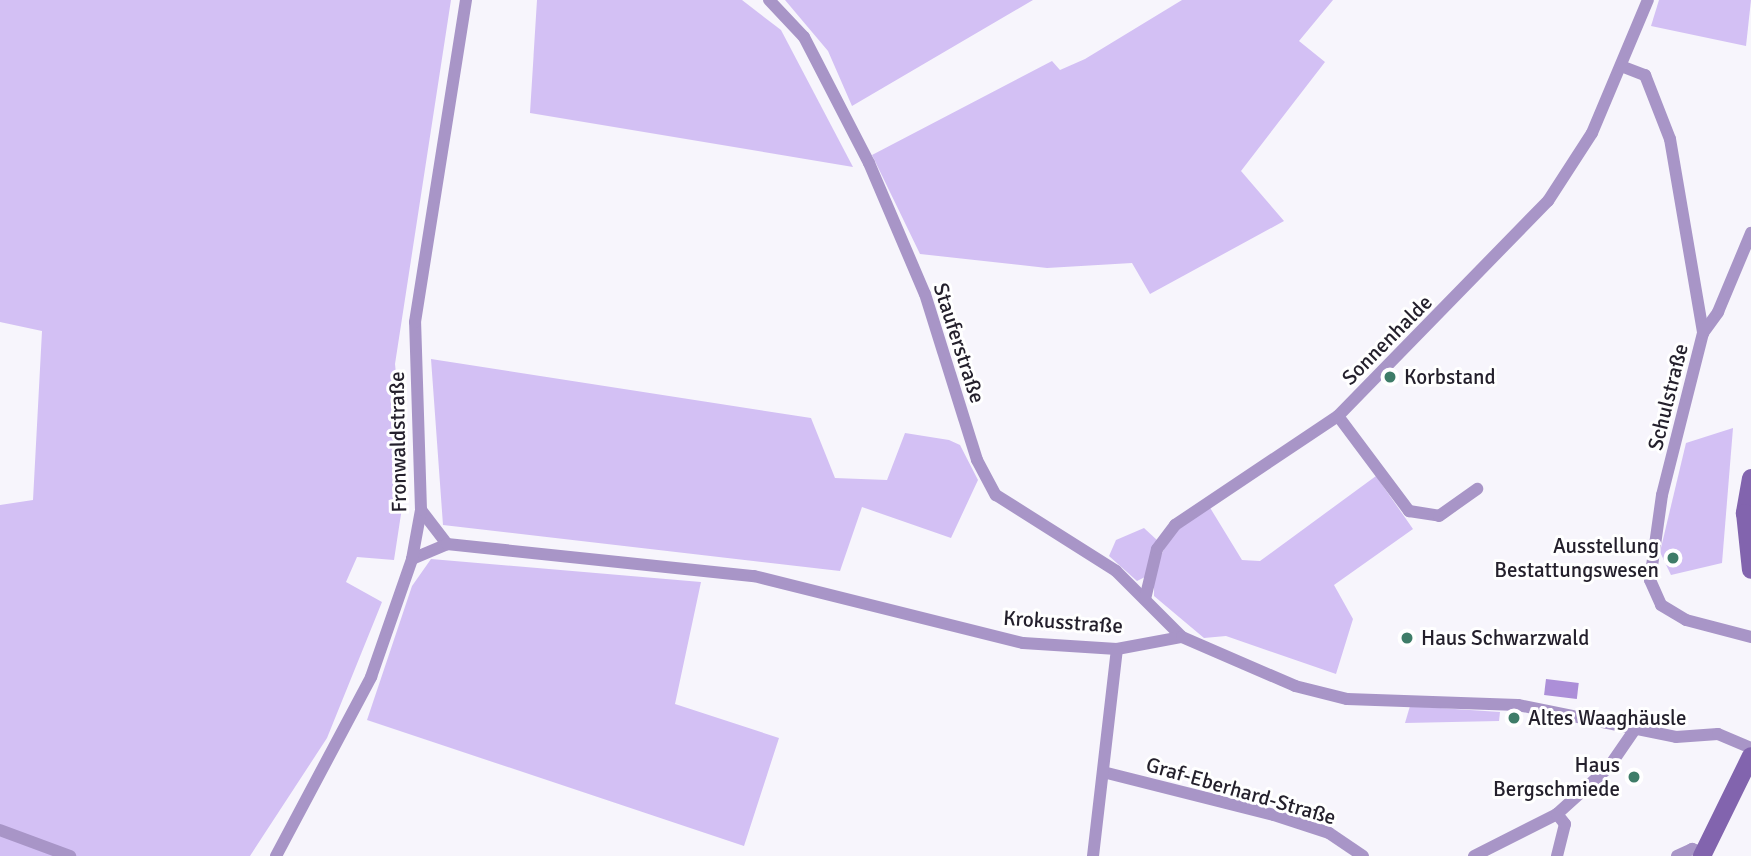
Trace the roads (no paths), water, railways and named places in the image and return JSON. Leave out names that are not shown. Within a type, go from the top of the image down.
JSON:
[{"type":"street","name":"Fronwaldstraße","points":[[276,856],[371,677],[412,559],[421,510],[415,322],[466,0]]},
{"type":"street","name":"Stauferstraße","points":[[769,0],[804,37],[869,163],[925,294],[977,460],[996,495],[1116,570],[1182,637]]},
{"type":"street","points":[[1621,66],[1648,0]]},
{"type":"street","name":"Sonnenhalde","points":[[1145,599],[1157,549],[1175,526],[1338,416],[1548,201],[1592,133],[1621,66]]},
{"type":"street","name":"Schulstraße","points":[[1621,66],[1645,75],[1671,139],[1703,333],[1662,495],[1650,580],[1661,605],[1686,620],[1751,637]]},
{"type":"street","points":[[1703,333],[1718,313],[1751,233]]},
{"type":"street","points":[[1338,416],[1409,511],[1440,516],[1477,489]]},
{"type":"street","points":[[1751,478],[1745,513],[1751,570]]},
{"type":"street","points":[[421,510],[447,544]]},
{"type":"street","name":"Krokusstraße","points":[[412,559],[447,544],[754,576],[1023,643],[1117,649],[1182,637]]},
{"type":"street","points":[[1182,637],[1295,686],[1347,699],[1485,702],[1676,737],[1718,734],[1751,748]]},
{"type":"street","points":[[1093,856],[1117,649]]},
{"type":"street","points":[[1474,856],[1557,814],[1609,767],[1635,729]]},
{"type":"street","points":[[1677,856],[1692,849],[1703,854],[1751,756]]},
{"type":"street","name":"Graf-Eberhard-Straße","points":[[1102,772],[1274,815],[1328,833],[1363,856]]},
{"type":"street","points":[[1557,814],[1565,824],[1557,856]]},
{"type":"street","points":[[0,831],[69,856]]},
{"type":"place","name":"Korbstand","points":[[1390,377]]},
{"type":"place","name":"Ausstellung Bestattungswesen","points":[[1673,558]]},
{"type":"place","name":"Haus Schwarzwald","points":[[1407,638]]},
{"type":"place","name":"Altes Waaghäusle","points":[[1514,718]]},
{"type":"place","name":"Haus Bergschmiede","points":[[1634,777]]}]
